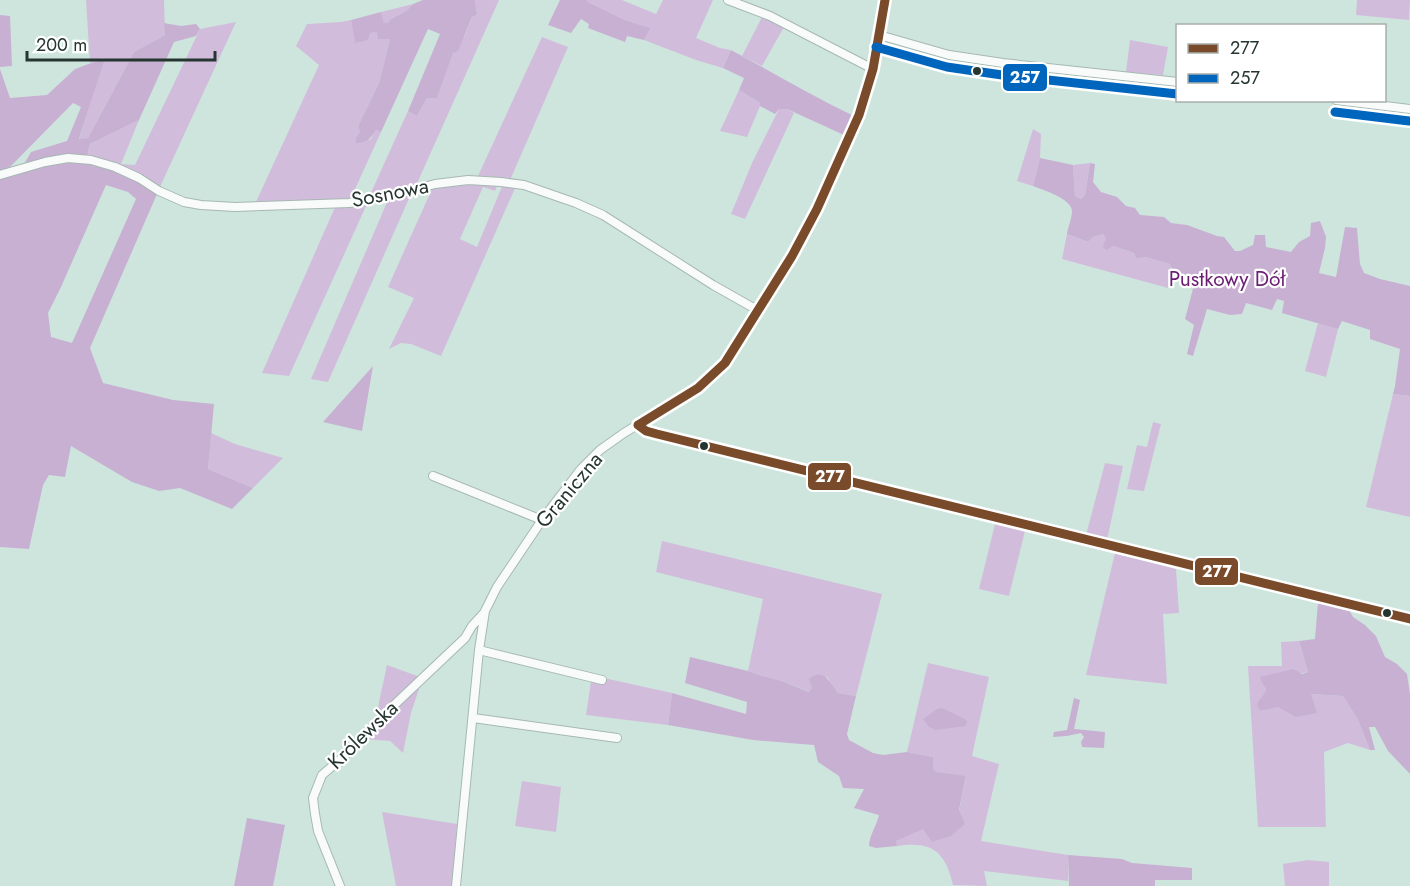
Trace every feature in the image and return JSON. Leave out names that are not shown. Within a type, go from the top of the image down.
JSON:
[{"type":"street","points":[[728,0],[770,16],[873,69]]},
{"type":"street","name":"Graniczna","points":[[456,886],[479,650],[485,611],[497,587],[542,520],[581,469],[600,450],[698,388],[725,363],[792,256],[817,209],[859,115],[873,69],[885,0]]},
{"type":"street","points":[[879,35],[949,55],[1176,82]]},
{"type":"street","points":[[1352,102],[1410,109]]},
{"type":"street","name":"Sosnowa","points":[[0,175],[68,158],[91,160],[139,178],[159,191],[184,202],[235,207],[349,203],[435,184],[468,180],[524,185],[603,215],[713,285],[759,311]]},
{"type":"street","points":[[638,425],[646,431],[657,434],[1410,619]]},
{"type":"street","points":[[433,476],[542,520]]},
{"type":"street","name":"Królewska","points":[[340,886],[318,831],[313,798],[321,775],[349,752],[391,708],[465,638],[485,611]]},
{"type":"street","points":[[479,650],[602,681]]},
{"type":"street","points":[[473,718],[617,738]]},
{"type":"shaded area","points":[[86,0],[164,0],[165,35],[134,52],[88,138],[79,140],[104,58],[90,63]]},
{"type":"shaded area","points":[[475,0],[499,0],[415,188],[369,197],[408,111],[417,116],[427,98],[437,98],[453,52],[465,35],[472,17],[477,15]]},
{"type":"shaded area","points":[[587,0],[622,0],[656,14],[663,0],[713,0],[696,38],[731,50],[723,68],[696,60],[644,40],[649,28],[625,20]]},
{"type":"shaded area","points":[[1357,0],[1410,0],[1409,20],[1356,15]]},
{"type":"shaded area","points":[[413,4],[406,11],[391,19],[389,23],[384,24],[381,12]]},
{"type":"shaded area","points":[[762,17],[784,27],[762,66],[742,56]]},
{"type":"shaded area","points":[[351,20],[355,42],[367,40],[369,33],[377,32],[390,39],[379,83],[358,126],[364,141],[371,139],[376,130],[381,132],[351,198],[255,204],[319,65],[296,46],[307,24]]},
{"type":"shaded area","points":[[236,22],[159,189],[87,158],[90,144],[139,120],[121,164],[135,165],[200,29]]},
{"type":"shaded area","points":[[542,37],[568,47],[511,178],[478,176]]},
{"type":"shaded area","points":[[1130,40],[1168,47],[1163,75],[1126,72]]},
{"type":"shaded area","points":[[739,90],[760,103],[747,137],[720,131]]},
{"type":"shaded area","points":[[779,109],[787,109],[794,113],[745,219],[731,214],[752,163]]},
{"type":"shaded area","points":[[1033,129],[1041,134],[1040,158],[1033,186],[1017,181]]},
{"type":"shaded area","points":[[1090,163],[1085,195],[1081,199],[1075,196],[1073,165]]},
{"type":"shaded area","points":[[498,183],[495,191],[483,187],[460,239],[477,247],[503,184],[516,186],[441,356],[411,344],[401,343],[389,349],[414,298],[388,287],[432,189],[446,185]]},
{"type":"shaded area","points":[[411,194],[328,382],[311,379],[388,200]]},
{"type":"shaded area","points":[[367,204],[289,376],[262,373],[336,205]]},
{"type":"shaded area","points":[[1067,234],[1088,242],[1093,237],[1103,234],[1113,246],[1134,253],[1136,257],[1145,257],[1170,264],[1174,273],[1168,288],[1062,259]]},
{"type":"shaded area","points":[[1318,323],[1338,329],[1326,377],[1305,371]]},
{"type":"shaded area","points":[[1393,394],[1410,396],[1410,517],[1366,507]]},
{"type":"shaded area","points":[[1153,422],[1161,424],[1144,491],[1127,489],[1137,445],[1147,447]]},
{"type":"shaded area","points":[[211,433],[235,444],[283,458],[253,488],[208,469]]},
{"type":"shaded area","points":[[1105,463],[1123,466],[1107,540],[1086,535]]},
{"type":"shaded area","points":[[995,524],[1025,531],[1009,596],[979,589]]},
{"type":"shaded area","points":[[662,541],[882,594],[856,696],[838,693],[827,677],[810,692],[748,671],[763,599],[656,572]]},
{"type":"shaded area","points":[[1115,553],[1176,569],[1179,613],[1163,614],[1167,684],[1086,675]]},
{"type":"shaded area","points":[[1299,641],[1308,672],[1261,681],[1267,689],[1265,710],[1311,694],[1343,696],[1358,720],[1370,750],[1348,743],[1324,752],[1326,827],[1258,827],[1248,666],[1282,666],[1281,642]]},
{"type":"shaded area","points":[[928,663],[989,677],[972,756],[999,764],[981,841],[1068,855],[1068,881],[984,871],[987,886],[953,885],[946,864],[935,851],[919,845],[897,846],[895,841],[959,811],[966,777],[937,772],[933,769],[933,757],[907,752]]},
{"type":"shaded area","points":[[387,665],[420,677],[378,715],[379,702]]},
{"type":"shaded area","points":[[604,678],[672,693],[668,725],[586,715],[591,681]]},
{"type":"shaded area","points":[[420,686],[411,713],[403,753],[390,741],[364,739]]},
{"type":"shaded area","points":[[522,781],[561,787],[556,832],[515,826]]},
{"type":"shaded area","points":[[382,812],[457,824],[452,886],[396,886]]},
{"type":"shaded area","points":[[1308,860],[1329,862],[1329,886],[1285,886],[1283,864]]},
{"type":"green space","points":[[423,0],[475,0],[477,15],[472,17],[458,51],[453,53],[437,98],[427,98],[417,116],[408,111],[440,34],[428,29],[381,132],[376,130],[368,140],[356,143],[360,132],[358,126],[379,83],[390,39],[378,39],[377,32],[370,33],[368,40],[355,43],[351,20],[381,12],[384,23],[388,23],[413,4]]},
{"type":"green space","points":[[560,0],[587,0],[625,20],[650,28],[644,40],[627,36],[625,42],[588,28],[589,24],[581,19],[571,33],[548,25]]},
{"type":"green space","points":[[0,15],[10,16],[12,66],[0,67]]},
{"type":"green space","points":[[164,23],[181,26],[196,24],[200,29],[196,36],[174,42],[139,120],[90,144],[87,157],[23,166],[31,152],[67,141],[81,107],[73,103],[10,167],[0,171],[0,69],[10,98],[47,95],[75,69],[105,58],[79,139],[88,138],[134,52],[165,35]]},
{"type":"green space","points":[[731,50],[854,116],[844,135],[787,109],[779,109],[775,114],[760,106],[760,103],[739,90],[744,78],[723,68]]},
{"type":"green space","name":"Pustkowy Dół","points":[[1040,158],[1073,165],[1075,196],[1081,199],[1085,195],[1090,163],[1095,164],[1093,182],[1101,192],[1117,197],[1126,206],[1135,208],[1140,215],[1164,217],[1171,223],[1187,225],[1224,237],[1235,251],[1253,245],[1255,235],[1265,235],[1266,247],[1291,252],[1299,242],[1310,236],[1311,223],[1320,221],[1326,237],[1319,273],[1336,277],[1345,227],[1357,228],[1360,264],[1364,273],[1410,286],[1410,396],[1393,394],[1400,349],[1370,339],[1370,330],[1342,321],[1338,329],[1282,313],[1284,301],[1277,299],[1272,310],[1246,303],[1242,314],[1230,315],[1207,309],[1193,356],[1187,354],[1194,325],[1185,319],[1195,281],[1174,273],[1170,264],[1145,257],[1136,258],[1134,253],[1113,246],[1106,250],[1103,247],[1106,238],[1103,234],[1093,237],[1088,242],[1067,234],[1072,214],[1070,206],[1056,195],[1033,186]]},
{"type":"green space","points":[[66,159],[82,161],[135,178],[157,194],[90,348],[103,383],[173,400],[214,404],[208,469],[253,488],[232,509],[180,488],[159,491],[132,482],[71,446],[65,477],[49,475],[43,485],[29,549],[0,547],[0,178]],"holes":[[[106,185],[128,192],[136,199],[72,343],[51,337],[48,313]]]},
{"type":"green space","points":[[373,366],[362,431],[323,422]]},
{"type":"green space","points":[[1318,602],[1348,608],[1353,617],[1376,636],[1385,657],[1407,674],[1410,694],[1410,774],[1388,751],[1375,727],[1369,727],[1375,750],[1370,750],[1358,720],[1343,696],[1311,694],[1317,713],[1296,717],[1278,707],[1260,710],[1257,705],[1266,689],[1260,677],[1293,669],[1302,674],[1308,672],[1299,641],[1315,639]]},
{"type":"green space","points":[[690,657],[782,681],[809,692],[812,688],[809,679],[818,675],[826,677],[838,693],[856,696],[847,734],[849,740],[873,753],[883,755],[907,752],[933,757],[933,769],[937,772],[966,776],[959,810],[965,824],[951,836],[932,842],[923,829],[896,841],[897,846],[876,848],[869,846],[879,815],[854,808],[864,789],[843,788],[839,776],[818,762],[814,745],[753,740],[668,725],[672,693],[746,714],[747,702],[685,683]]},
{"type":"green space","points":[[1074,698],[1080,700],[1074,729],[1105,732],[1104,748],[1082,747],[1081,742],[1084,737],[1081,733],[1053,737],[1054,732],[1067,730]]},
{"type":"green space","points":[[942,708],[967,721],[966,726],[936,730],[929,727],[923,719]]},
{"type":"green space","points":[[247,818],[285,825],[273,886],[234,886]]},
{"type":"green space","points":[[1068,855],[1192,868],[1192,880],[1155,880],[1155,886],[1069,886]]},
{"type":"transit line","name":"277","points":[[638,425],[698,388],[725,363],[792,256],[817,209],[859,115],[873,69],[885,0]]},
{"type":"transit line","name":"257","points":[[876,47],[947,67],[1176,94]]},
{"type":"transit line","name":"257","points":[[1335,112],[1409,121]]},
{"type":"transit line","name":"277","points":[[638,425],[646,431],[657,434],[1410,619]]}]
